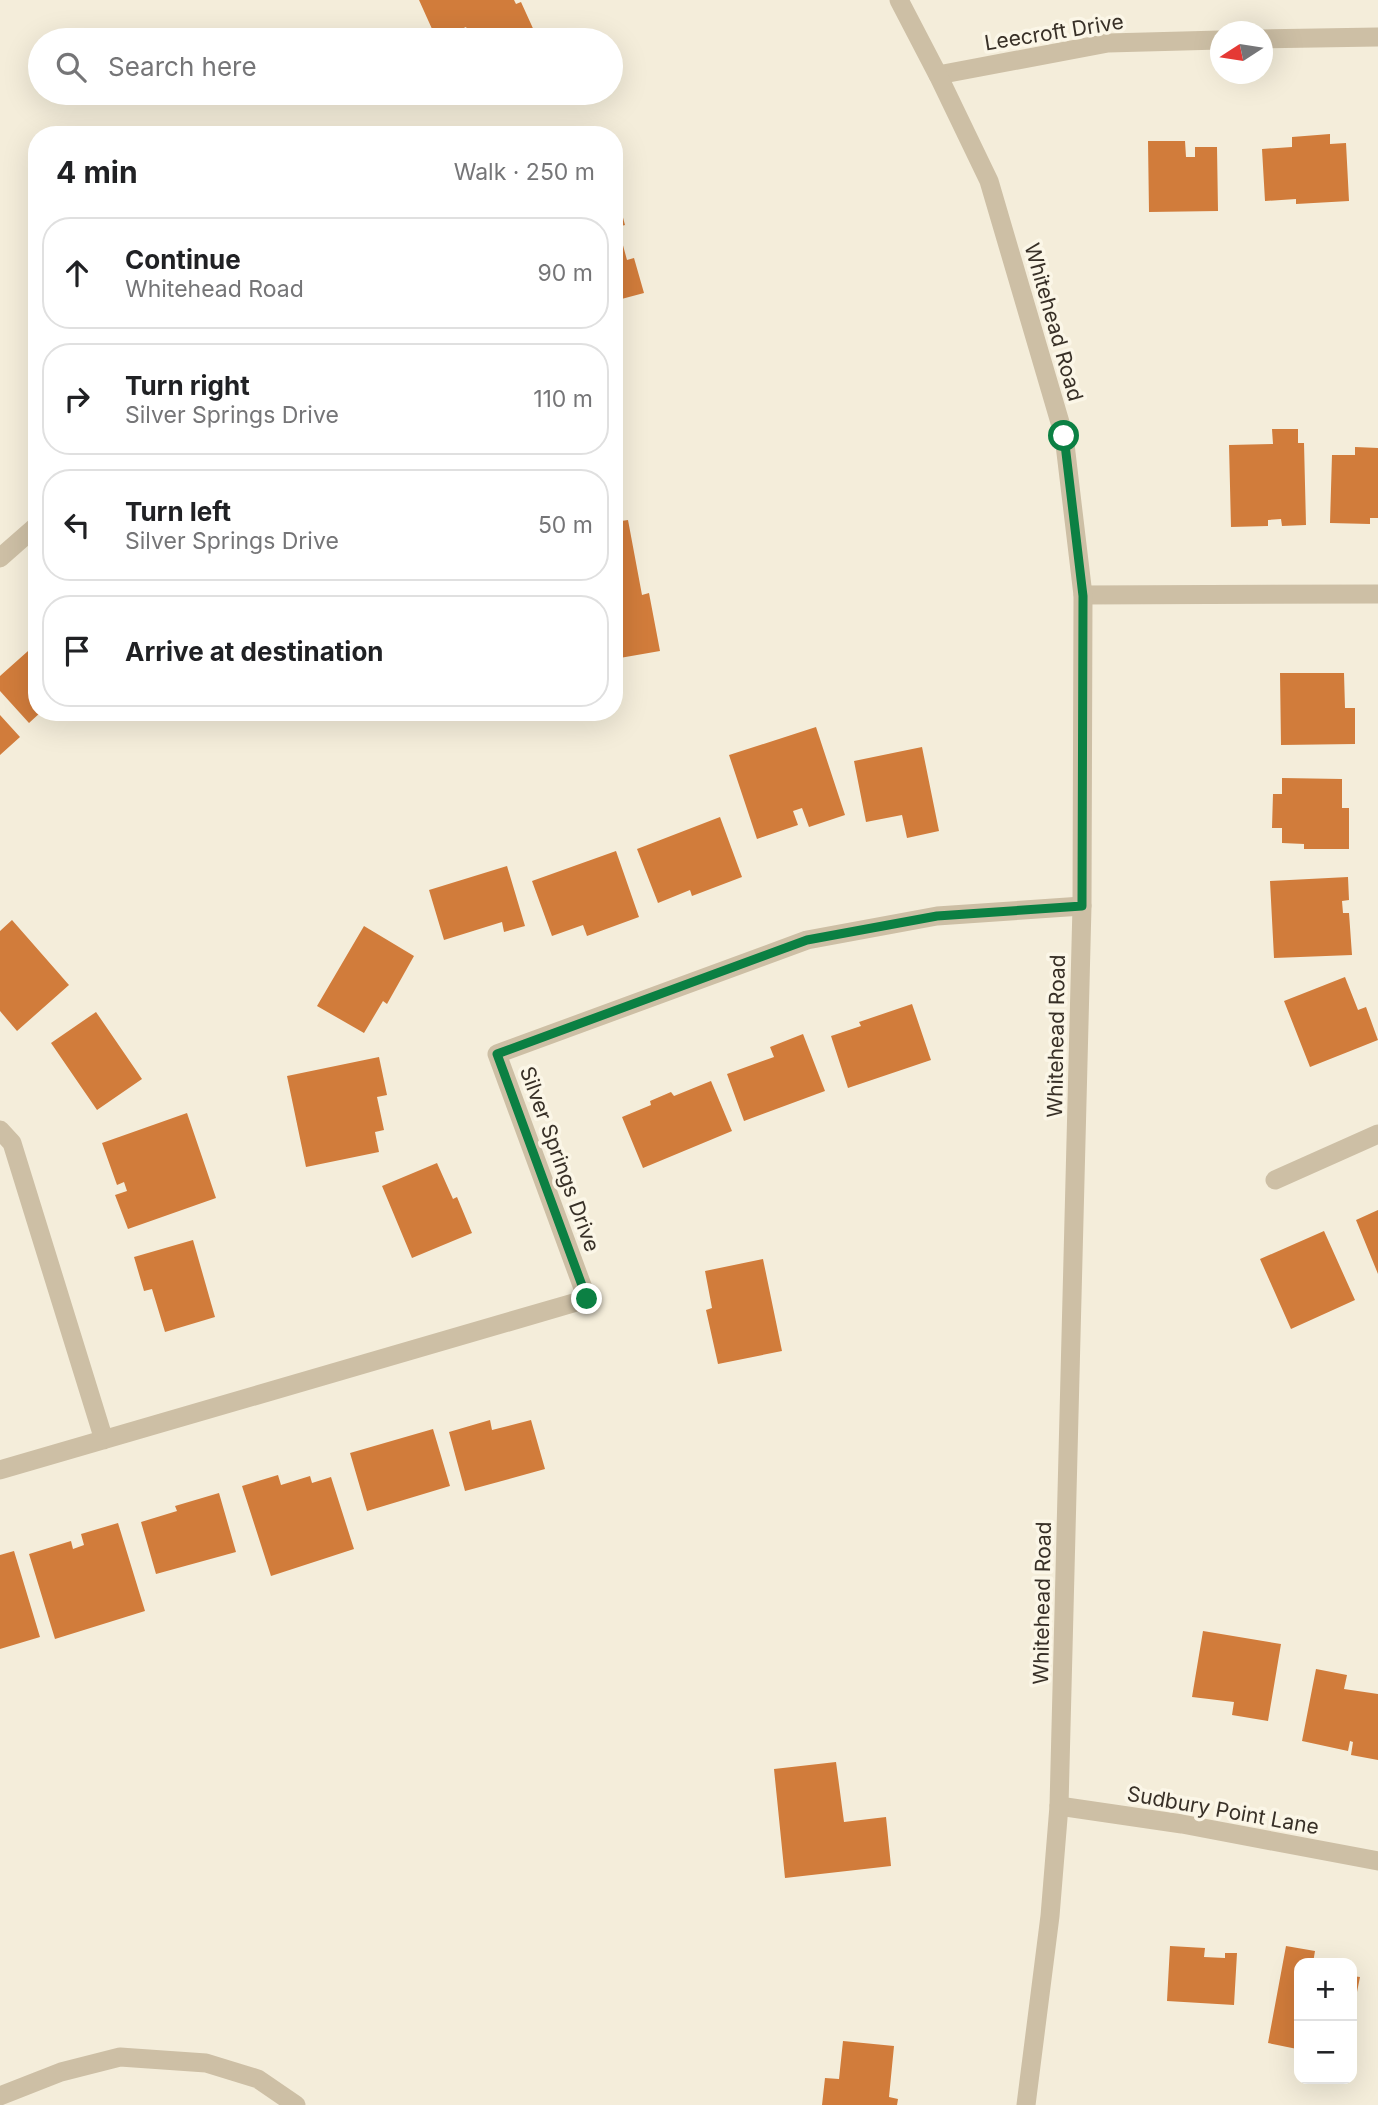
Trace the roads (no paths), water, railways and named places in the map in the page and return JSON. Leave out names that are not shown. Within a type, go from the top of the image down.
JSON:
[{"type":"street","name":"Whitehead Road","points":[[899,0],[989,181],[1064,436],[1083,596],[1082,906],[1059,1806],[1050,1916],[1026,2105]]},
{"type":"street","points":[[1273,39],[1378,37]]},
{"type":"street","name":"Leecroft Drive","points":[[938,75],[1108,43],[1210,40]]},
{"type":"street","points":[[0,558],[28,533]]},
{"type":"street","points":[[1083,596],[1378,594]]},
{"type":"street","name":"Silver Springs Drive","points":[[0,1470],[587,1299],[497,1054],[807,940],[937,916],[1082,906]]},
{"type":"street","points":[[0,1130],[12,1143],[104,1440]]},
{"type":"street","points":[[1275,1180],[1378,1134]]},
{"type":"street","name":"Sudbury Point Lane","points":[[1059,1806],[1182,1824],[1378,1861]]},
{"type":"street","points":[[0,2096],[61,2072],[120,2057],[206,2063],[258,2079],[294,2105]]}]
